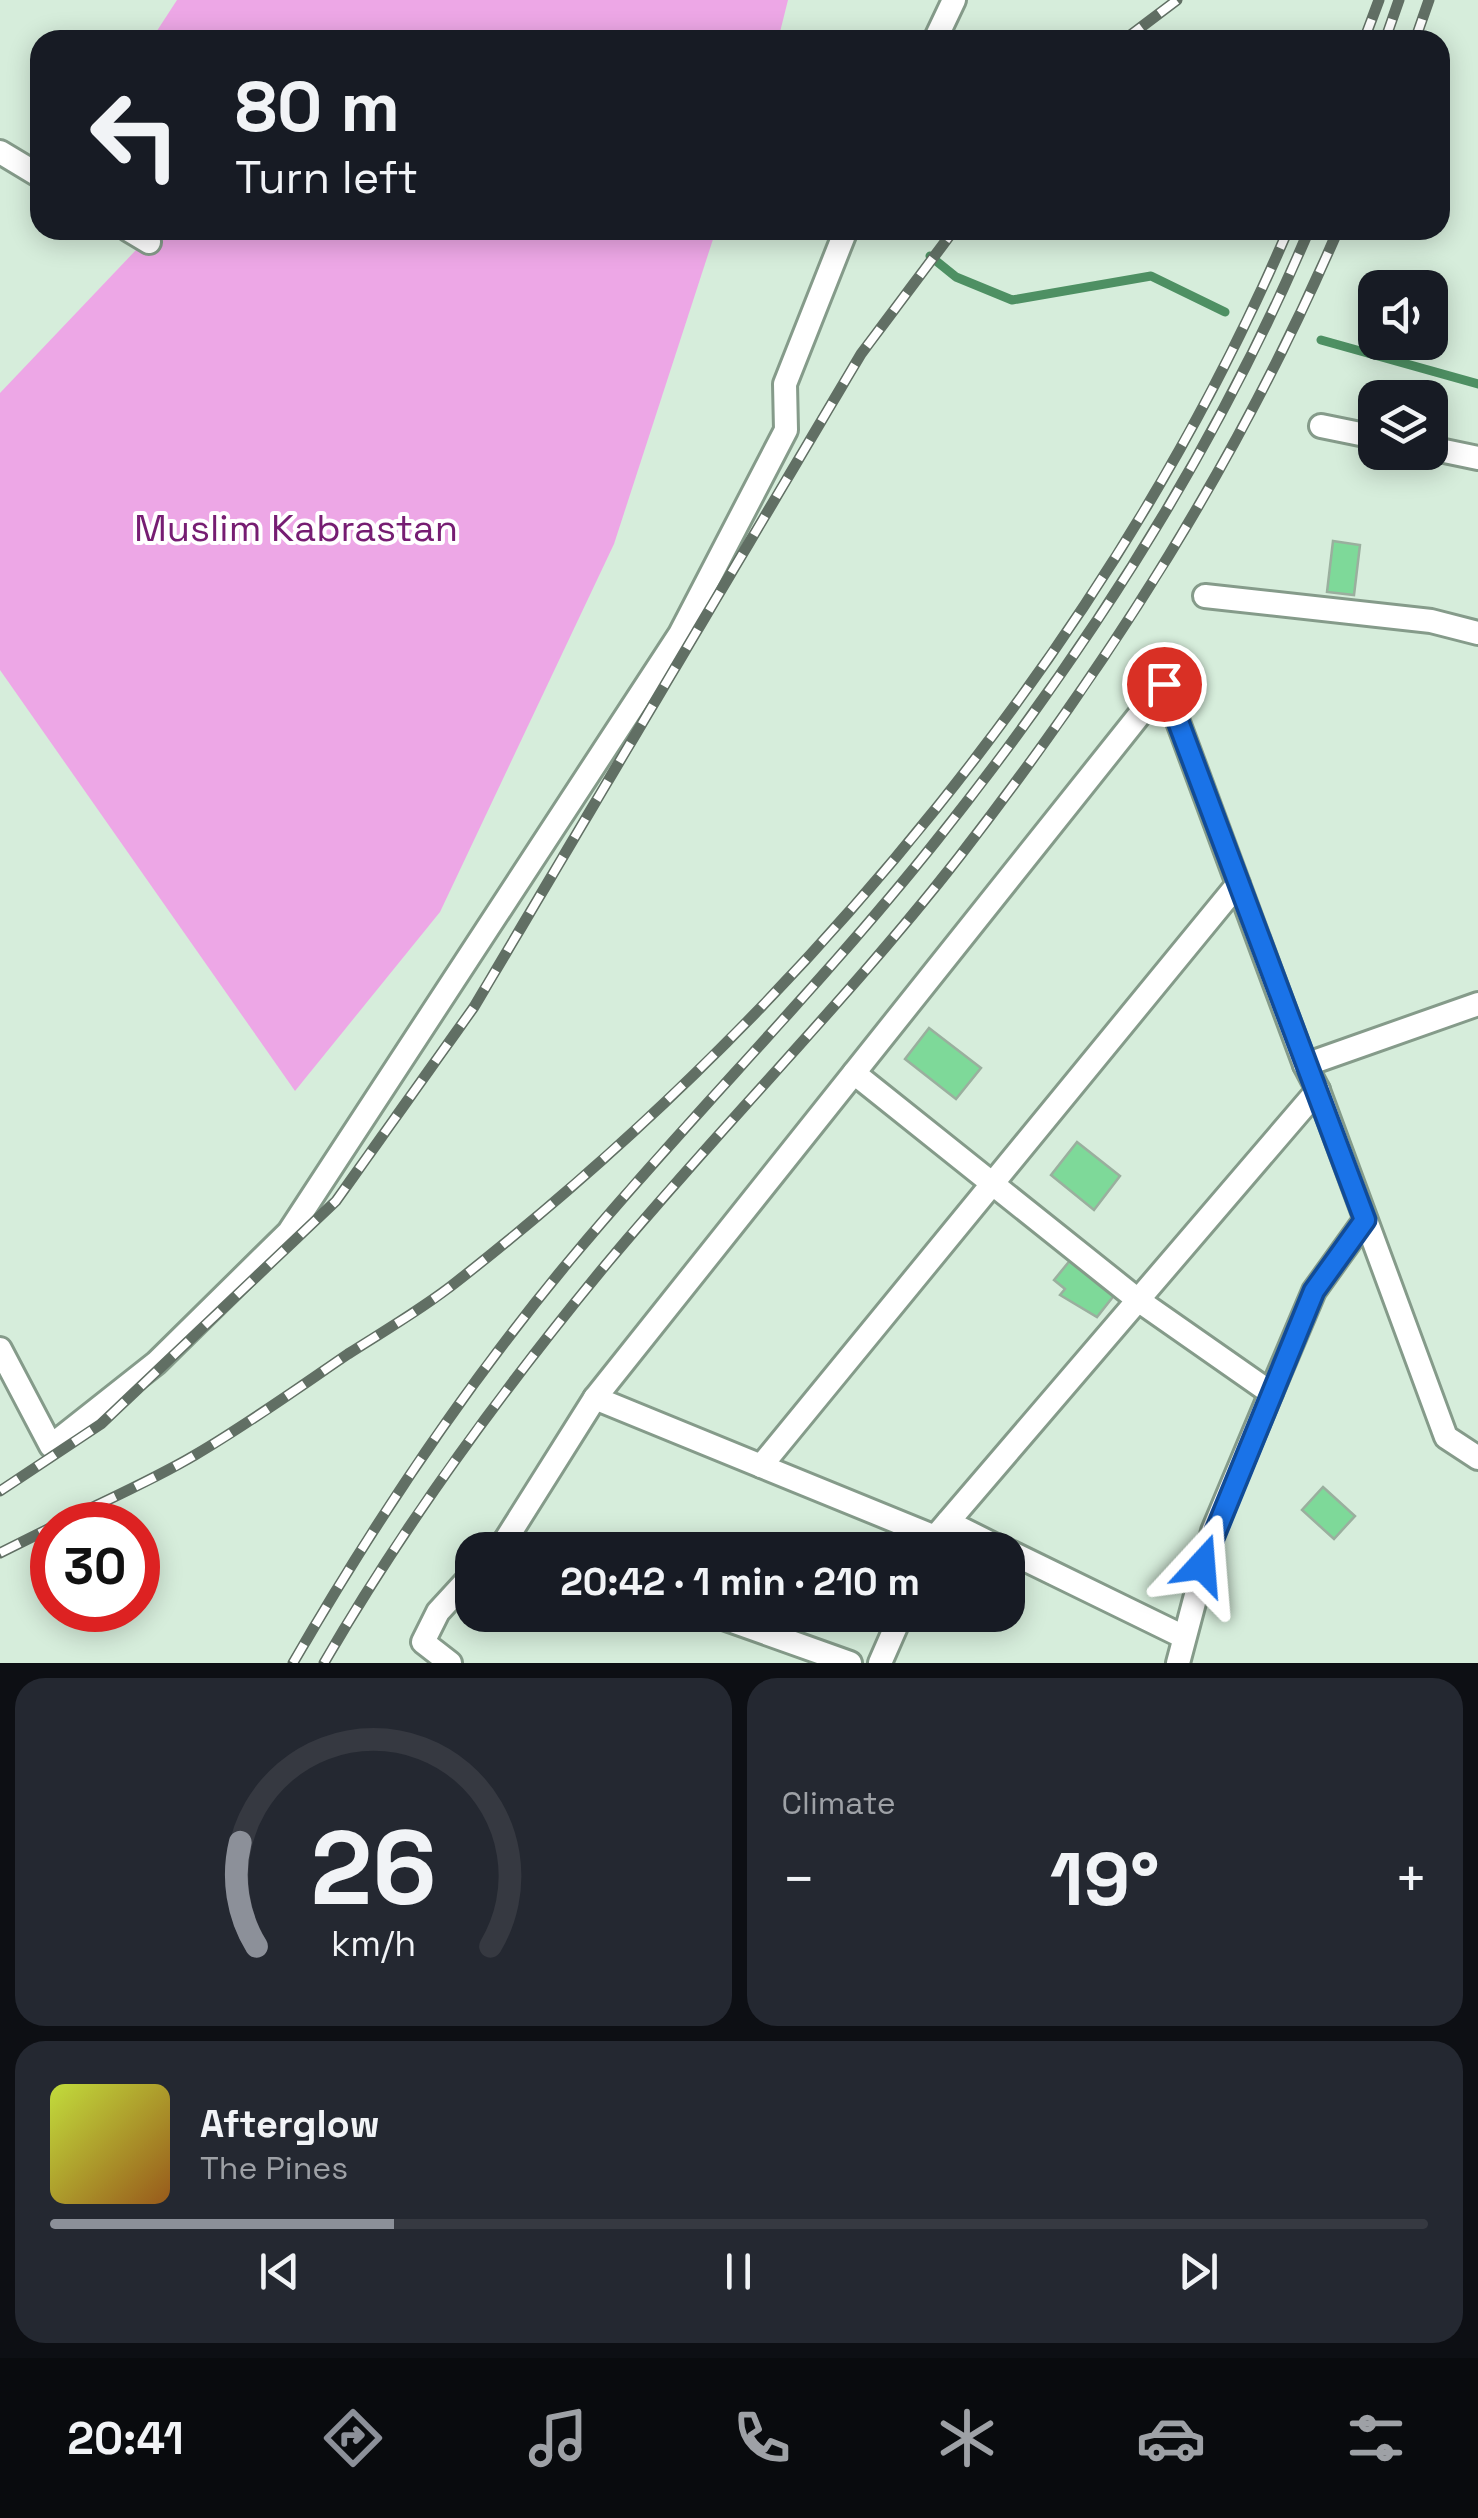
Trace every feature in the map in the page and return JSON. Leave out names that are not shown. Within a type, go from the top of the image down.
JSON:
[{"type":"street","points":[[940,30],[954,0]]},
{"type":"street","points":[[0,152],[30,170]]},
{"type":"street","points":[[0,1349],[51,1446],[156,1362],[289,1232],[680,634],[786,430],[785,384],[842,240]]},
{"type":"street","points":[[1322,426],[1358,433]]},
{"type":"street","points":[[1448,452],[1478,458]]},
{"type":"street","points":[[1204,596],[1432,620],[1478,633]]},
{"type":"street","points":[[509,1532],[595,1398],[1164,684],[1446,1437],[1478,1458]]},
{"type":"street","points":[[761,1466],[1238,884]]},
{"type":"street","points":[[1305,1065],[1478,1005]]},
{"type":"street","points":[[854,1073],[1138,1300],[1271,1393]]},
{"type":"street","points":[[941,1532],[1318,1090]]},
{"type":"street","points":[[1178,1663],[1213,1531],[1314,1291],[1365,1220]]},
{"type":"street","points":[[595,1398],[928,1532]]},
{"type":"street","points":[[1025,1560],[1184,1637]]},
{"type":"street","points":[[450,1663],[423,1642],[438,1612],[455,1594]]},
{"type":"street","points":[[763,1632],[850,1663]]},
{"type":"street","points":[[880,1663],[894,1632]]},
{"type":"green space","points":[[177,0],[788,0],[780,30],[158,30]]},
{"type":"green space","name":"Muslim Kabrastan","points":[[145,240],[713,240],[614,544],[440,912],[295,1091],[0,670],[0,393]]},
{"type":"building","points":[[1333,541],[1360,545],[1354,595],[1327,592]]},
{"type":"building","points":[[929,1028],[981,1068],[956,1099],[905,1059]]},
{"type":"building","points":[[1077,1142],[1120,1176],[1094,1210],[1051,1175]]},
{"type":"building","points":[[1072,1258],[1116,1293],[1097,1317],[1060,1295],[1065,1289],[1054,1280]]},
{"type":"building","points":[[1323,1487],[1355,1516],[1334,1539],[1302,1510]]},
{"type":"waterway","points":[[930,256],[956,277],[1012,300],[1151,276],[1225,312]]},
{"type":"waterway","points":[[1321,340],[1478,384]]},
{"type":"railway","points":[[1137,30],[1177,0]]},
{"type":"railway","points":[[1368,30],[1379,0]]},
{"type":"railway","points":[[1388,30],[1399,0]]},
{"type":"railway","points":[[1418,30],[1429,0]]},
{"type":"railway","points":[[0,1491],[101,1424],[336,1201],[474,1007],[861,354],[946,240]]},
{"type":"railway","points":[[103,1502],[215,1443],[455,1283],[584,1176],[708,1061],[826,938],[937,808],[1040,671],[1133,529],[1216,381],[1283,240]]},
{"type":"railway","points":[[293,1663],[358,1555],[501,1346],[624,1197],[893,893],[1044,698],[1144,548],[1189,471],[1272,312],[1304,240]]},
{"type":"railway","points":[[324,1663],[420,1511],[525,1366],[643,1220],[916,911],[1069,708],[1169,556],[1215,477],[1259,397],[1333,240]]},
{"type":"railway","points":[[0,1553],[30,1538]]},
{"type":"route","points":[[1164,684],[1365,1220],[1314,1291],[1202,1565]]}]
